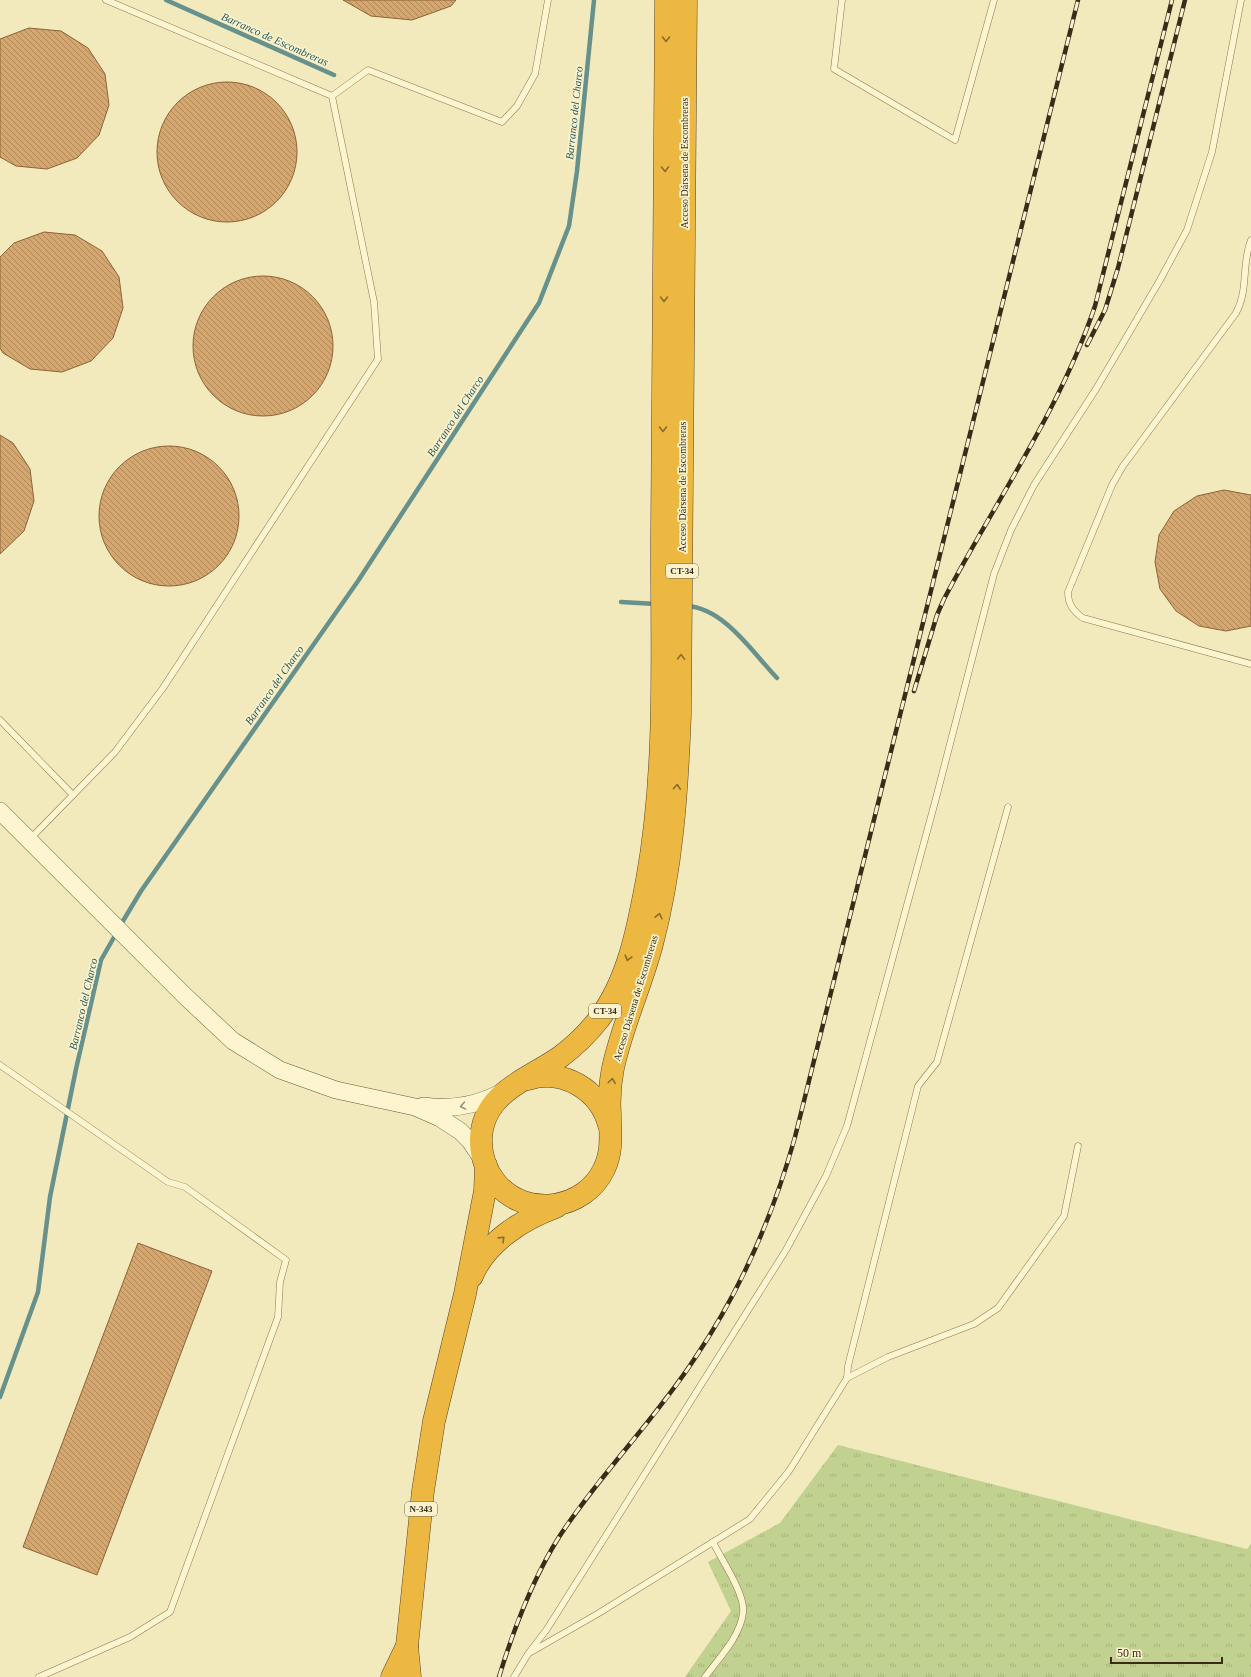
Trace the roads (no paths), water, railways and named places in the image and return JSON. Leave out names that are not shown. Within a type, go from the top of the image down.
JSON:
[{"type":"highway","name":"Acceso Dársena de Escombreras","points":[[666,0],[662,684],[658,786],[652,846],[634,936],[625,969],[611,1001],[601,1016],[576,1044],[562,1056],[516,1084],[492,1105],[484,1123],[481,1144],[485,1164],[496,1182],[503,1190],[521,1201],[541,1206],[553,1206],[569,1202],[588,1190],[602,1173],[610,1155],[610,1094],[613,1070],[625,1027],[644,974],[660,911],[671,848],[678,780],[681,647],[686,0]]},
{"type":"highway","name":"Acceso Dársena de Escombreras","points":[[516,1084],[548,1076],[576,1083],[593,1095],[600,1105],[605,1114],[611,1134]]},
{"type":"highway","name":"N-343","points":[[410,1677],[407,1646],[423,1491],[434,1421],[465,1294],[485,1191],[485,1164]]},
{"type":"highway","name":"N-343","points":[[465,1294],[474,1274],[485,1257],[509,1232],[533,1216],[569,1202]]},
{"type":"highway","name":"N-343","points":[[392,1677],[407,1646]]},
{"type":"main road","points":[[0,810],[86,898],[233,1041],[280,1070],[336,1090],[393,1102],[429,1107],[461,1106],[494,1096],[516,1084]]},
{"type":"main road","points":[[393,1102],[428,1112],[451,1124],[470,1141],[485,1164]]},
{"type":"lane","points":[[106,0],[332,96]]},
{"type":"lane","points":[[332,96],[368,70],[502,122],[517,106],[535,74],[548,0]]},
{"type":"lane","points":[[842,0],[834,69],[955,140],[994,0]]},
{"type":"lane","points":[[514,1677],[528,1654],[547,1629],[786,1250],[826,1176],[847,1126],[936,802],[994,574],[1011,530],[1034,485],[1096,389],[1160,280],[1186,230],[1212,152],[1241,0]]},
{"type":"lane","points":[[29,840],[115,752],[163,688],[378,359],[374,302],[332,96]]},
{"type":"lane","points":[[1251,240],[1246,258],[1243,301],[1236,313],[1123,466],[1112,485],[1068,592],[1071,606],[1083,618],[1251,664]]},
{"type":"lane","points":[[0,720],[73,795]]},
{"type":"lane","points":[[528,1654],[599,1613],[750,1519],[789,1470],[847,1378],[848,1366],[918,1086],[937,1062],[1008,807]]},
{"type":"lane","points":[[0,1065],[168,1182],[185,1187],[286,1260],[280,1282],[278,1317],[170,1612],[130,1637],[39,1677]]},
{"type":"lane","points":[[847,1378],[888,1357],[974,1324],[998,1308],[1064,1216],[1078,1146]]},
{"type":"lane","points":[[705,1677],[736,1634],[743,1613],[741,1597],[713,1542]]},
{"type":"waterway","name":"Barranco de Escombreras","points":[[166,0],[334,75]]},
{"type":"waterway","name":"Barranco del Charco","points":[[120,926],[141,891],[358,581],[539,303],[569,226],[577,171],[594,0]]},
{"type":"waterway","points":[[621,602],[656,604]]},
{"type":"waterway","points":[[687,606],[701,609],[725,623],[737,633],[777,678]]},
{"type":"waterway","name":"Barranco del Charco","points":[[0,1397],[38,1292],[50,1197],[76,1069],[101,960],[117,932]]},
{"type":"railway","points":[[499,1677],[524,1605],[549,1553],[592,1491],[645,1426],[679,1381],[712,1332],[754,1252],[777,1195],[795,1137],[1078,0]]},
{"type":"railway","points":[[914,691],[937,615],[944,599],[1026,455],[1064,382],[1081,344],[1095,306],[1172,0]]},
{"type":"railway","points":[[1087,345],[1105,310],[1118,268],[1185,0]]}]
